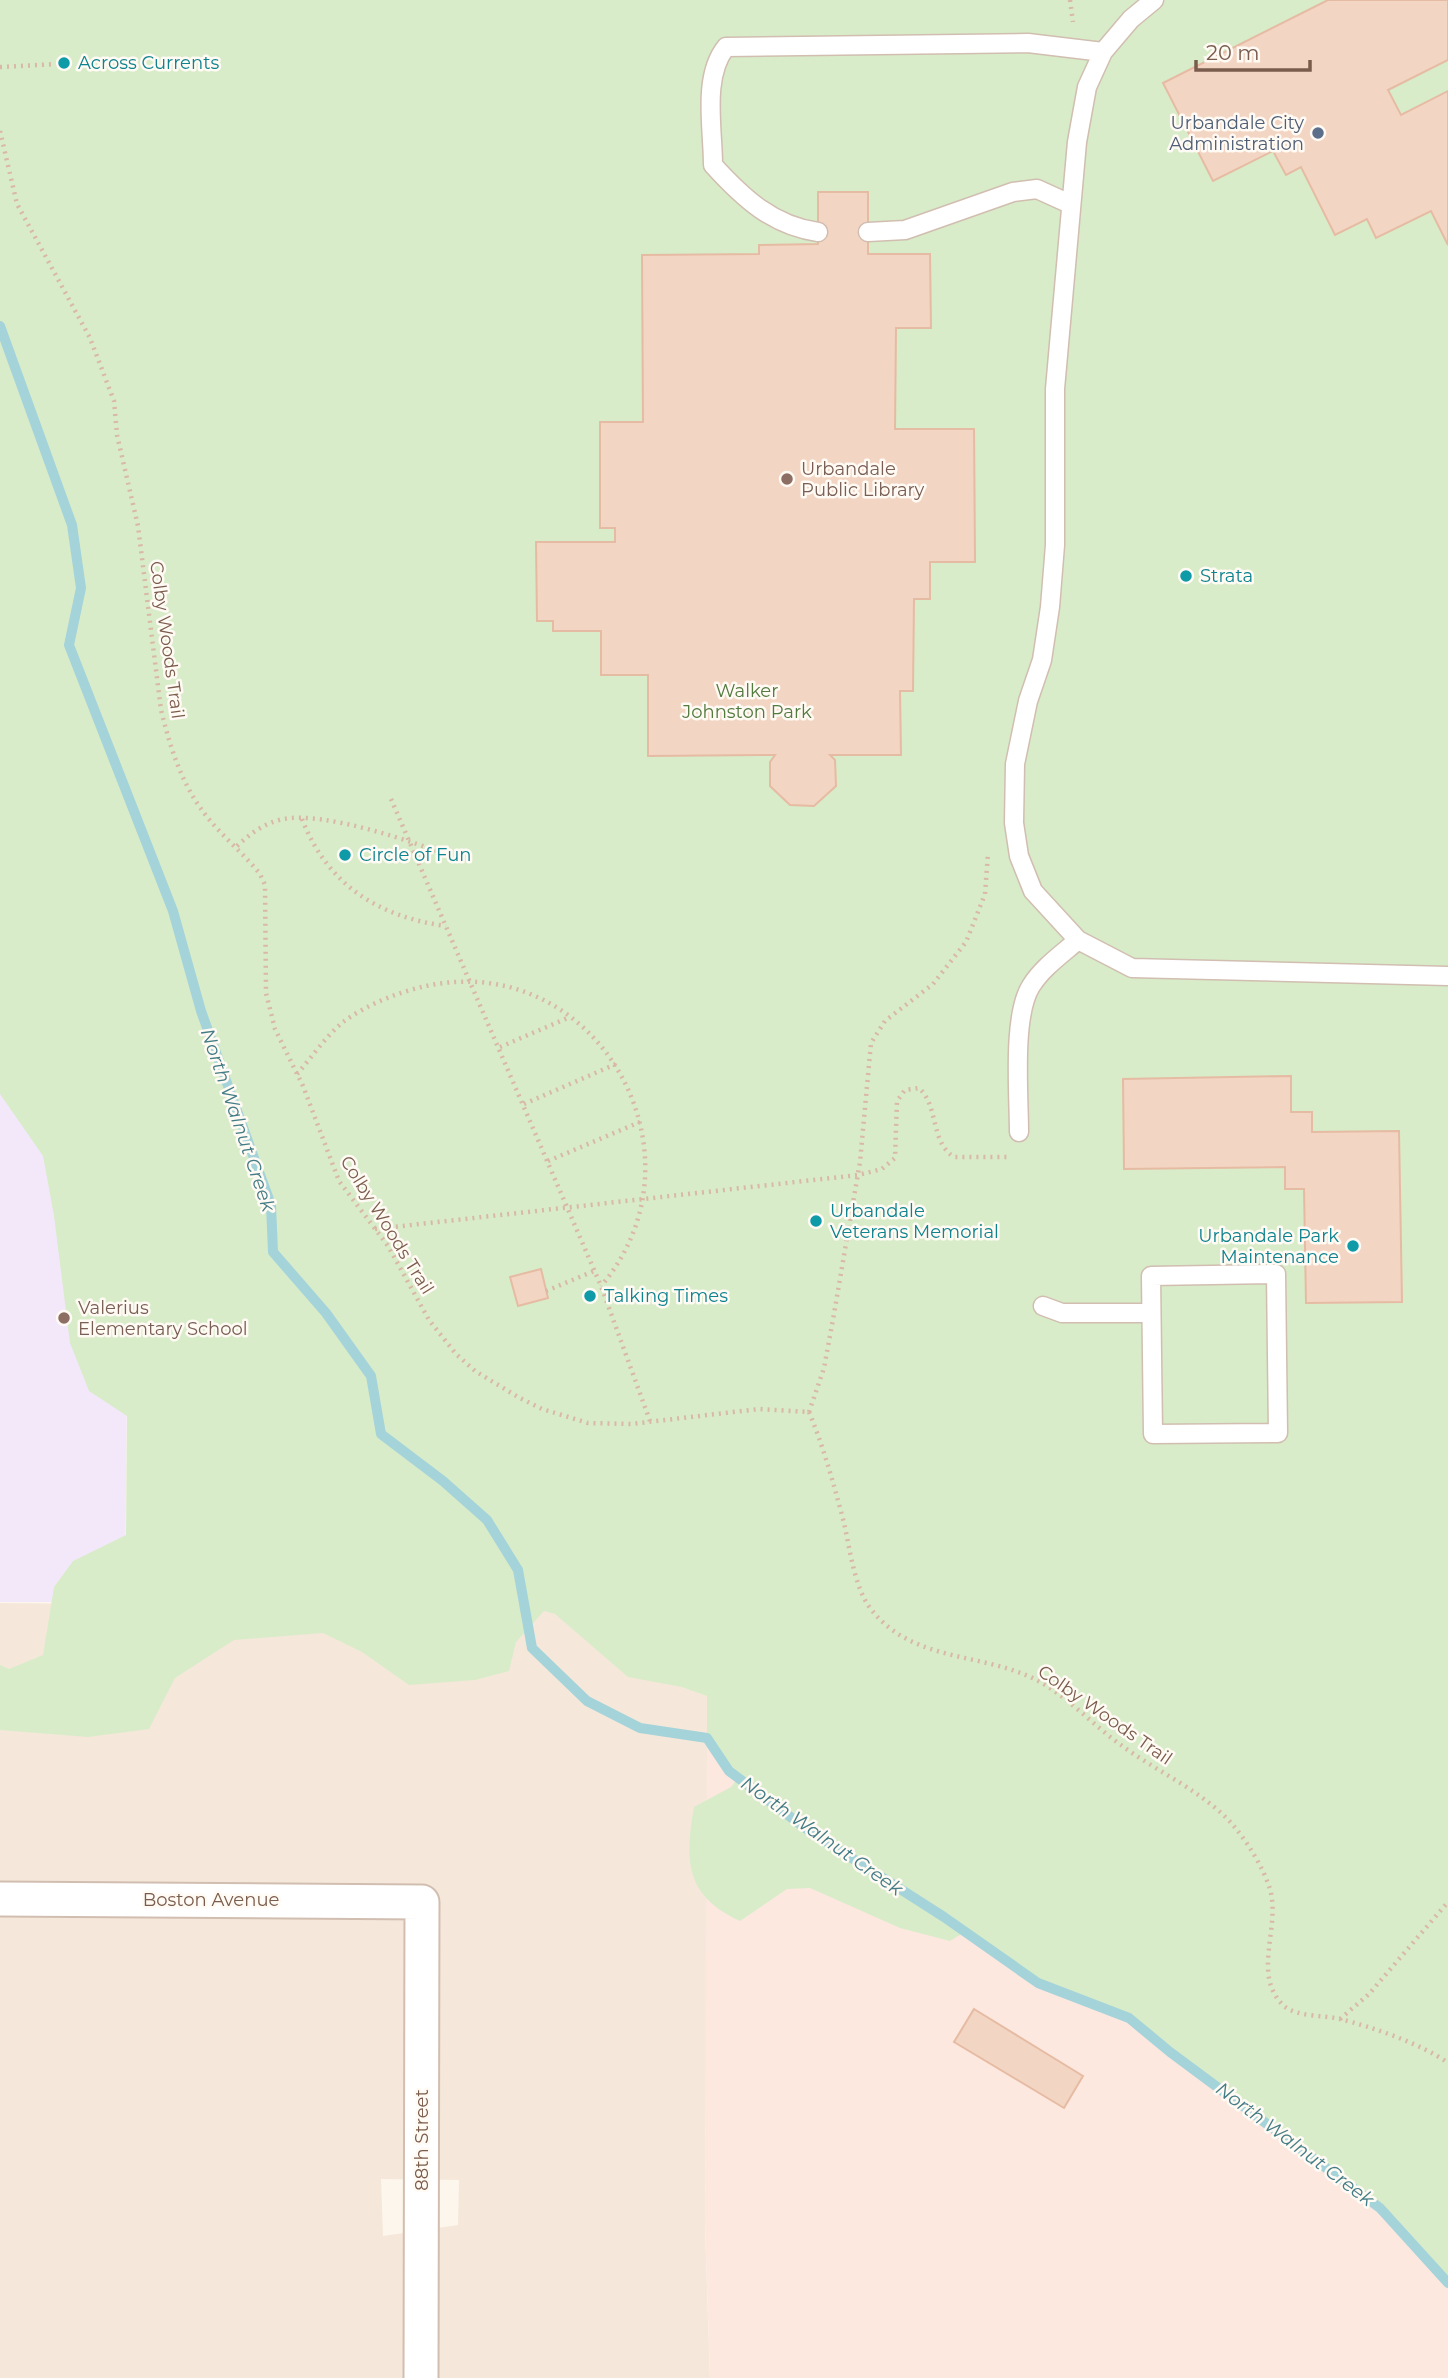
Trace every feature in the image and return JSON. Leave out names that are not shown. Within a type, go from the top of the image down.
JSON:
[{"type":"street","name":"Boston Avenue","points":[[0,1899],[422,1902]]},
{"type":"street","name":"88th Street","points":[[421,2378],[422,1902]]},
{"type":"lane","points":[[1154,0],[1131,19],[1103,52],[1087,87],[1070,204],[1055,390],[1055,545],[1050,607],[1042,660],[1028,701],[1015,764],[1014,823],[1019,856],[1033,891],[1078,940],[1132,968],[1160,971],[1448,976]]},
{"type":"lane","points":[[818,232],[778,222],[742,196],[713,165],[712,78],[716,60],[726,47],[1028,43],[1103,52]]},
{"type":"lane","points":[[867,232],[905,230],[1013,192],[1037,189],[1070,204]]},
{"type":"lane","points":[[1019,1132],[1020,1009],[1031,986],[1048,966],[1078,940]]},
{"type":"lane","points":[[1276,1274],[1278,1433],[1153,1434],[1151,1313],[1151,1276],[1276,1274]]},
{"type":"lane","points":[[1043,1306],[1062,1313],[1151,1313]]},
{"type":"path","points":[[0,67],[57,64]]},
{"type":"path","name":"Colby Woods Trail","points":[[0,131],[17,204],[90,338],[114,401],[117,435],[138,526],[161,710],[176,762],[192,796],[208,819],[237,846],[265,885],[266,993],[275,1029],[298,1074],[332,1168],[348,1196],[398,1262],[439,1335],[475,1371],[518,1397],[563,1417],[588,1423],[650,1421],[737,1410],[781,1409],[809,1412],[822,1445],[858,1580],[869,1607],[893,1631],[925,1648],[1006,1668],[1041,1683],[1119,1744],[1209,1804],[1233,1825],[1255,1857],[1270,1889],[1273,1915],[1268,1980],[1274,1994],[1287,2008],[1340,2019],[1423,2049],[1448,2063]]},
{"type":"path","points":[[391,799],[601,1286],[650,1421]]},
{"type":"path","points":[[237,846],[268,824],[284,819],[302,819],[356,827],[409,840],[455,858]]},
{"type":"path","points":[[302,819],[311,843],[324,863],[362,898],[417,922],[447,926]]},
{"type":"path","points":[[809,1412],[824,1368],[858,1175],[869,1054],[876,1032],[885,1021],[933,984],[966,942],[985,894],[988,845]]},
{"type":"path","points":[[298,1074],[343,1023],[380,1002],[419,988],[471,981],[525,991],[570,1017],[595,1038],[616,1064],[638,1109],[645,1144],[643,1198],[630,1244],[601,1286]]},
{"type":"path","points":[[500,1047],[570,1017]]},
{"type":"path","points":[[524,1104],[616,1064]]},
{"type":"path","points":[[375,1229],[858,1175],[882,1169],[895,1158],[897,1101],[905,1090],[919,1088],[928,1096],[940,1140],[948,1153],[954,1157],[1019,1157]]},
{"type":"path","points":[[548,1161],[640,1122]]},
{"type":"path","points":[[546,1291],[594,1271]]},
{"type":"path","points":[[1340,2019],[1368,1994],[1448,1902]]},
{"type":"shaded area","name":"Valerius Elementary School","points":[[0,1035],[130,1035],[125,1602],[0,1602]]},
{"type":"shaded area","points":[[0,1603],[709,1610],[705,2224],[710,2378],[0,2378]],"holes":[[[381,2179],[459,2180],[458,2225],[383,2236]]]},
{"type":"shaded area","points":[[707,1738],[729,1771],[1038,1983],[1129,2018],[1170,2052],[1380,2208],[1448,2283],[1448,2378],[710,2378],[705,2224]]},
{"type":"green space","name":"Walker Johnston Park","points":[[0,0],[1448,0],[1448,2283],[1380,2208],[1170,2052],[1129,2018],[1038,1983],[965,1932],[950,1941],[900,1928],[810,1888],[787,1889],[740,1921],[722,1911],[699,1888],[690,1861],[689,1844],[694,1807],[731,1787],[738,1778],[729,1771],[707,1738],[707,1696],[682,1687],[628,1677],[555,1614],[544,1611],[516,1642],[509,1671],[475,1680],[409,1685],[362,1652],[323,1633],[234,1640],[175,1678],[149,1729],[88,1737],[0,1730],[0,1665],[9,1669],[43,1655],[54,1587],[73,1561],[126,1535],[127,1416],[89,1391],[70,1343],[54,1216],[43,1156],[0,1094]]},
{"type":"building","name":"Urbandale City Administration","points":[[1328,0],[1448,0],[1448,60],[1388,90],[1401,115],[1448,91],[1448,245],[1431,211],[1376,238],[1367,219],[1335,235],[1301,167],[1286,175],[1273,151],[1213,181],[1163,83]]},
{"type":"building","name":"Urbandale Public Library","points":[[818,192],[868,192],[868,254],[930,254],[931,328],[896,328],[895,429],[974,429],[975,562],[930,562],[930,599],[914,599],[913,691],[900,691],[901,755],[830,755],[835,760],[836,786],[814,806],[790,805],[770,786],[770,762],[775,755],[648,756],[648,675],[601,675],[601,631],[553,631],[553,621],[537,621],[536,542],[615,542],[615,528],[600,528],[600,422],[643,422],[642,255],[759,254],[759,245],[818,244]]},
{"type":"building","name":"Urbandale Park Maintenance","points":[[1291,1076],[1291,1112],[1312,1112],[1312,1132],[1399,1131],[1402,1302],[1306,1303],[1304,1189],[1285,1189],[1285,1167],[1124,1169],[1123,1079]]},
{"type":"building","points":[[541,1269],[548,1298],[518,1306],[510,1277]]},
{"type":"building","points":[[974,2009],[1083,2076],[1064,2108],[954,2042]]},
{"type":"waterway","name":"North Walnut Creek","points":[[0,326],[72,525],[81,588],[69,645],[173,911],[201,1011],[271,1205],[273,1252],[326,1313],[371,1376],[381,1434],[443,1481],[487,1520],[518,1570],[532,1648],[587,1701],[640,1728],[707,1738],[729,1771],[808,1830],[944,1917],[1038,1983],[1129,2018],[1170,2052],[1380,2208],[1448,2283]]},
{"type":"place","name":"Across Currents","points":[[64,63]]},
{"type":"place","name":"Urbandale City Administration","points":[[1318,133]]},
{"type":"place","name":"Urbandale Public Library","points":[[787,479]]},
{"type":"place","name":"Strata","points":[[1186,576]]},
{"type":"place","name":"Circle of Fun","points":[[345,855]]},
{"type":"place","name":"Urbandale Veterans Memorial","points":[[816,1221]]},
{"type":"place","name":"Urbandale Park Maintenance","points":[[1353,1246]]},
{"type":"place","name":"Talking Times","points":[[590,1296]]},
{"type":"place","name":"Valerius Elementary School","points":[[64,1318]]}]
